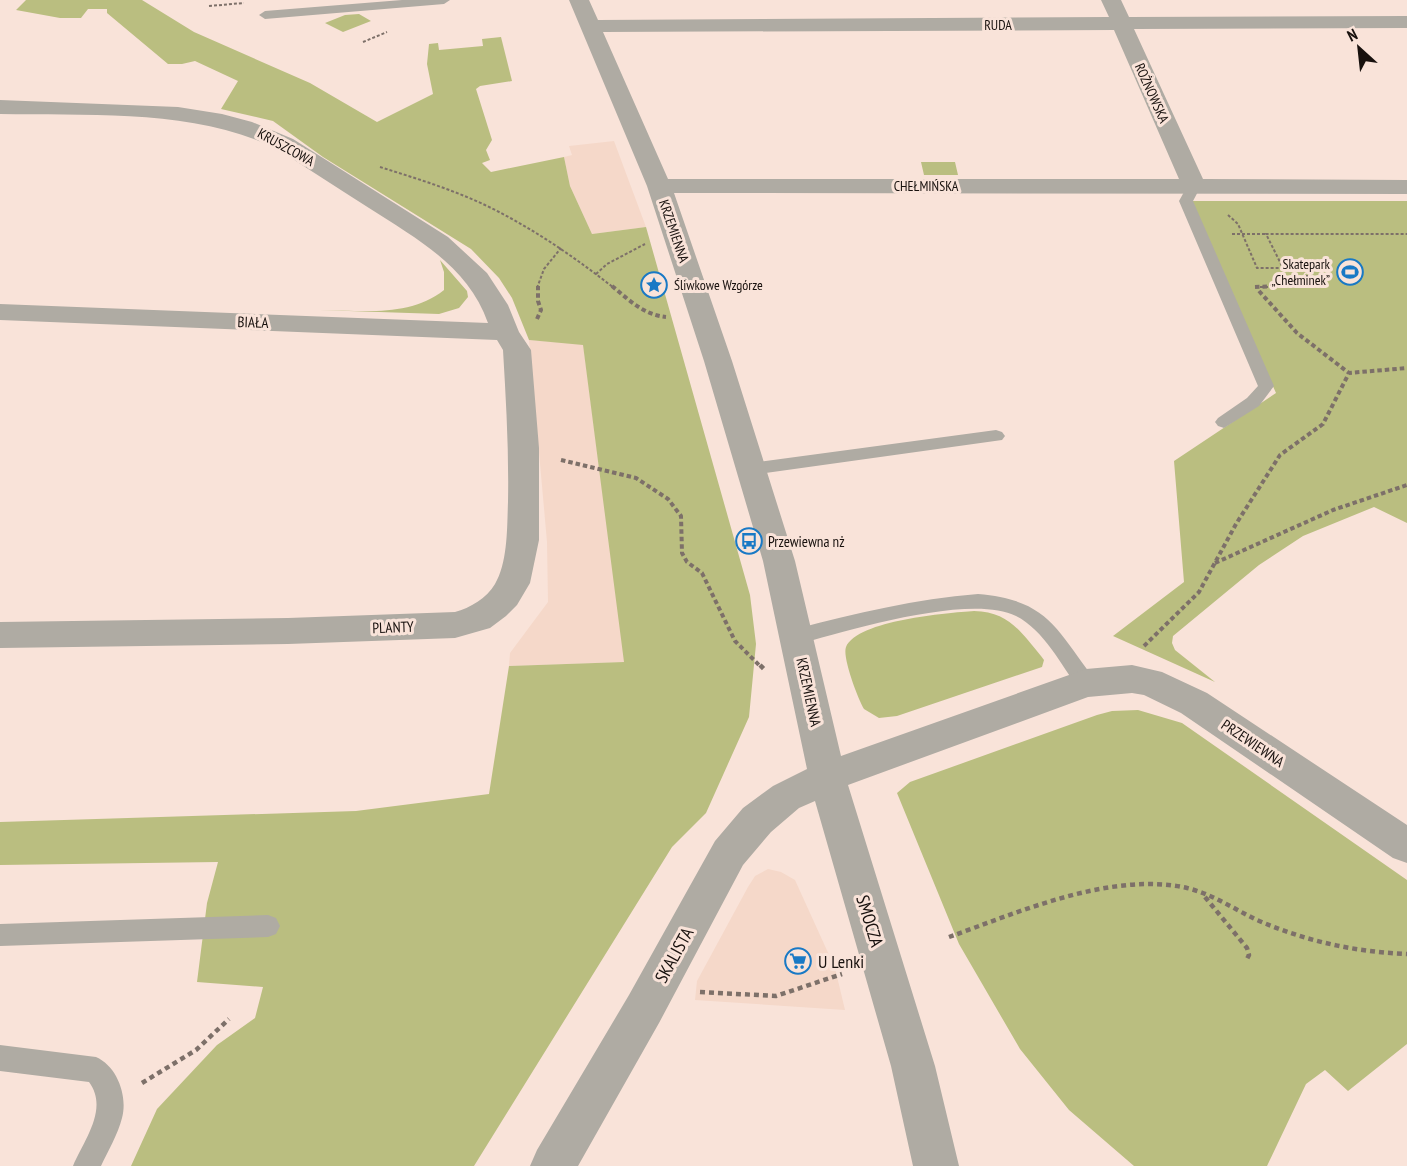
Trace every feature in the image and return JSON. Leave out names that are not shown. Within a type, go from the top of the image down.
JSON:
[{"type":"street","name":"KRZEMIENNA","points":[[579,0],[659,186],[718,361],[779,561],[827,777]]},
{"type":"street","name":"ROŻNOWSKA","points":[[1111,0],[1194,186]]},
{"type":"street","name":"RUDA","points":[[590,26],[1407,22]]},
{"type":"street","name":"KRUSZCOWA","points":[[0,107],[166,112],[237,123],[266,134],[439,242],[478,279],[495,305],[505,332]]},
{"type":"street","name":"CHEŁMIŃSKA","points":[[659,186],[1407,186]]},
{"type":"street","name":"BIAŁA","points":[[0,312],[505,332]]},
{"type":"street","name":"PLANTY","points":[[0,635],[288,632],[455,625],[467,622],[494,608],[513,583],[523,540],[524,460],[518,356],[505,332]]},
{"type":"street","name":"PRZEWIEWNA","points":[[827,777],[1086,683],[1132,679],[1150,682],[1194,703],[1407,846]]},
{"type":"street","name":"SMOCZA","points":[[827,777],[913,1066],[936,1166]]},
{"type":"street","name":"SKALISTA","points":[[553,1166],[644,1009],[729,853],[757,820],[779,803],[827,777]]},
{"type":"lane","points":[[265,15],[444,0]]},
{"type":"lane","points":[[1194,186],[1186,201],[1266,386],[1263,393],[1252,403],[1224,422]]},
{"type":"lane","points":[[751,469],[996,436]]},
{"type":"lane","points":[[796,637],[897,613],[956,603],[1012,605],[1040,623],[1086,683]]},
{"type":"lane","points":[[0,935],[268,926]]},
{"type":"lane","points":[[0,1058],[96,1070],[108,1086],[110,1116],[87,1166]]},
{"type":"path","points":[[363,42],[389,32]]},
{"type":"path","points":[[411,177],[463,195],[498,211],[561,248],[642,310],[656,316],[666,317]]},
{"type":"path","points":[[1224,211],[1238,224],[1257,268]]},
{"type":"path","points":[[1194,219],[1216,218],[1230,229],[1236,242]]},
{"type":"path","points":[[1232,234],[1407,234]]},
{"type":"path","points":[[1266,234],[1283,268]]},
{"type":"path","points":[[1329,234],[1333,241]]},
{"type":"path","points":[[596,274],[608,261],[631,253],[647,241]]},
{"type":"path","points":[[505,332],[539,318],[541,310],[536,300],[536,287],[541,275],[561,248]]},
{"type":"path","points":[[1248,268],[1300,268]]},
{"type":"path","points":[[1253,278],[1260,294],[1283,319],[1349,373],[1407,368]]},
{"type":"path","points":[[1263,287],[1277,287],[1276,284]]},
{"type":"path","points":[[1150,682],[1139,659],[1141,649],[1198,592],[1280,454],[1323,424],[1349,373]]},
{"type":"path","points":[[524,460],[550,458],[636,478],[668,500],[681,516],[684,527],[682,553],[687,562],[702,573],[735,641],[764,670]]},
{"type":"path","points":[[1214,563],[1334,510],[1407,484]]},
{"type":"path","points":[[950,937],[1058,900],[1132,885],[1163,885],[1186,888],[1260,921],[1330,946],[1375,954],[1407,954]]},
{"type":"path","points":[[1202,894],[1243,942],[1249,955],[1247,959]]},
{"type":"path","points":[[693,992],[776,996],[844,973]]},
{"type":"path","points":[[109,1098],[153,1078],[196,1050],[229,1019]]},
{"type":"shaded area","points":[[614,141],[646,227],[592,234],[570,186],[564,157],[572,155],[569,146]]},
{"type":"shaded area","points":[[529,340],[583,344],[625,662],[509,666],[510,653],[548,602],[547,542]]},
{"type":"shaded area","points":[[768,869],[781,872],[795,880],[835,968],[845,1010],[695,1000],[697,981],[748,887],[755,876]]},
{"type":"green space","points":[[26,0],[142,0],[194,32],[310,83],[377,122],[433,94],[427,64],[429,44],[438,43],[439,50],[483,46],[482,39],[501,37],[512,81],[480,86],[476,89],[492,140],[486,150],[490,160],[482,163],[491,172],[564,157],[570,186],[592,234],[646,227],[750,595],[756,644],[749,717],[706,813],[672,847],[474,1166],[131,1166],[157,1109],[217,1045],[255,1018],[263,987],[197,982],[207,903],[218,862],[0,865],[0,822],[356,811],[489,794],[509,666],[624,662],[583,345],[529,340],[512,298],[499,278],[471,249],[323,157],[273,121],[221,109],[238,81],[195,61],[168,64],[107,13],[107,9],[88,9],[81,18],[60,18],[16,10]]},
{"type":"green space","points":[[359,14],[371,21],[343,32],[325,23],[345,15]]},
{"type":"green space","points":[[921,162],[955,162],[958,175],[924,175]]},
{"type":"green space","points":[[1189,201],[1407,201],[1407,523],[1374,507],[1303,536],[1259,565],[1173,636],[1172,643],[1175,650],[1215,682],[1113,636],[1184,582],[1174,461],[1276,393]]},
{"type":"green space","points":[[440,260],[467,291],[468,297],[459,308],[439,314],[319,310],[368,311],[400,309],[416,305],[444,290],[444,272]]},
{"type":"green space","points":[[974,611],[996,615],[1013,624],[1044,660],[1042,667],[897,716],[879,718],[864,709],[846,660],[846,647],[854,638],[867,630],[885,624]]},
{"type":"green space","points":[[1138,710],[1182,723],[1407,880],[1407,1044],[1348,1091],[1325,1070],[1306,1084],[1267,1166],[1134,1166],[1069,1110],[1020,1049],[959,944],[897,793],[910,782],[1097,715],[1112,711]]},
{"type":"place","name":"Skatepark „Chełminek”","points":[[1350,272]]},
{"type":"place","name":"Śliwkowe Wzgórze","points":[[654,285]]},
{"type":"place","name":"Przewiewna nż","points":[[749,541]]},
{"type":"place","name":"U Lenki","points":[[798,961]]}]
